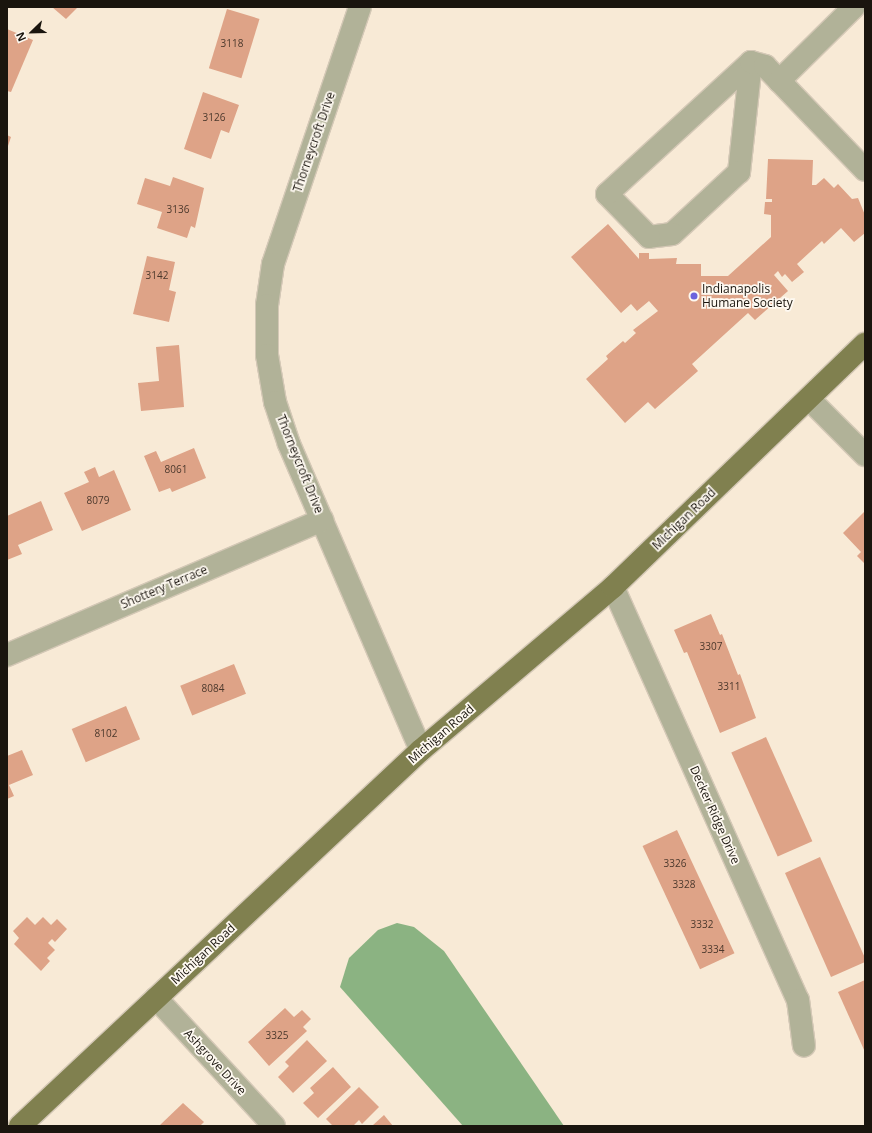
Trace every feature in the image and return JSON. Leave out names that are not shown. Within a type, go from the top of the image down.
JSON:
[{"type":"main road","name":"Michigan Road","points":[[20,1126],[421,750],[613,587],[865,344]]},
{"type":"street","name":"Thorneycroft Drive","points":[[360,7],[281,238],[274,264],[267,305],[267,355],[275,402],[289,444],[421,750]]},
{"type":"street","points":[[779,81],[854,7]]},
{"type":"street","points":[[751,62],[765,66],[865,170]]},
{"type":"street","points":[[751,62],[739,172],[672,234],[649,237],[607,194],[751,62]]},
{"type":"street","points":[[809,399],[865,455]]},
{"type":"street","name":"Shottery Terrace","points":[[7,655],[322,520]]},
{"type":"street","name":"Decker Ridge Drive","points":[[613,587],[798,1000],[804,1046]]},
{"type":"street","name":"Ashgrove Drive","points":[[156,998],[274,1126]]},
{"type":"shaded area","points":[[397,923],[414,927],[444,951],[564,1126],[463,1126],[340,987],[349,958],[378,930]]},
{"type":"building","points":[[52,7],[75,7],[77,8],[66,19]]},
{"type":"building","points":[[227,9],[260,19],[241,78],[209,68]]},
{"type":"building","points":[[7,29],[33,40],[11,92],[7,91]]},
{"type":"building","points":[[203,92],[239,105],[229,133],[221,130],[211,159],[184,149]]},
{"type":"building","points":[[7,135],[11,137],[7,149]]},
{"type":"building","name":"Indianapolis Humane Society","points":[[768,159],[813,160],[812,185],[816,185],[824,178],[834,188],[838,184],[852,199],[858,198],[865,215],[865,233],[854,242],[841,228],[824,244],[822,241],[797,264],[804,272],[792,282],[785,274],[782,277],[778,271],[774,275],[788,291],[755,320],[748,313],[692,364],[698,371],[655,409],[648,402],[625,423],[586,379],[608,359],[606,356],[623,341],[625,343],[636,333],[633,330],[658,311],[649,301],[637,311],[631,304],[621,313],[571,257],[608,224],[639,259],[639,253],[649,253],[649,259],[677,258],[676,264],[701,264],[701,276],[728,276],[771,237],[771,215],[764,214],[765,202],[772,202],[772,199],[766,199]]},
{"type":"building","points":[[173,177],[204,188],[195,228],[191,226],[187,238],[157,228],[162,212],[137,204],[145,178],[170,186]]},
{"type":"building","points":[[147,256],[175,262],[169,290],[176,292],[169,322],[133,314]]},
{"type":"building","points":[[179,345],[184,407],[141,411],[138,383],[159,381],[156,347]]},
{"type":"building","points":[[194,448],[206,478],[172,492],[170,488],[159,492],[144,456],[156,451],[161,462]]},
{"type":"building","points":[[95,467],[99,477],[114,470],[131,510],[82,531],[64,493],[89,482],[84,472]]},
{"type":"building","points":[[41,501],[53,530],[18,545],[22,554],[7,560],[7,516]]},
{"type":"building","points":[[865,511],[865,564],[857,556],[861,552],[843,533]]},
{"type":"building","points":[[711,614],[720,635],[722,634],[738,675],[740,674],[756,718],[720,733],[687,652],[684,653],[674,630]]},
{"type":"building","points":[[234,664],[246,694],[192,715],[180,686]]},
{"type":"building","points":[[126,706],[140,739],[86,762],[72,729]]},
{"type":"building","points":[[766,737],[812,841],[778,857],[731,752]]},
{"type":"building","points":[[22,750],[33,775],[9,785],[14,796],[7,799],[7,756]]},
{"type":"building","points":[[677,830],[734,953],[700,969],[643,846]]},
{"type":"building","points":[[820,857],[865,958],[865,962],[831,977],[785,873]]},
{"type":"building","points":[[27,917],[35,925],[43,917],[51,925],[57,919],[67,929],[55,942],[52,939],[48,943],[55,950],[47,958],[50,961],[41,971],[14,944],[19,938],[13,931]]},
{"type":"building","points":[[865,980],[865,1052],[838,992]]},
{"type":"building","points":[[285,1008],[294,1017],[302,1010],[311,1019],[303,1027],[307,1031],[269,1066],[248,1042]]},
{"type":"building","points":[[307,1040],[327,1061],[293,1093],[278,1077],[289,1066],[285,1062]]},
{"type":"building","points":[[333,1067],[351,1087],[318,1118],[303,1103],[314,1093],[310,1088]]},
{"type":"building","points":[[359,1087],[379,1107],[362,1124],[359,1120],[353,1126],[333,1126],[326,1119]]},
{"type":"building","points":[[183,1103],[204,1122],[200,1126],[159,1126]]},
{"type":"building","points":[[384,1115],[393,1126],[372,1126]]},
{"type":"place","name":"Indianapolis Humane Society","points":[[694,296]]}]
